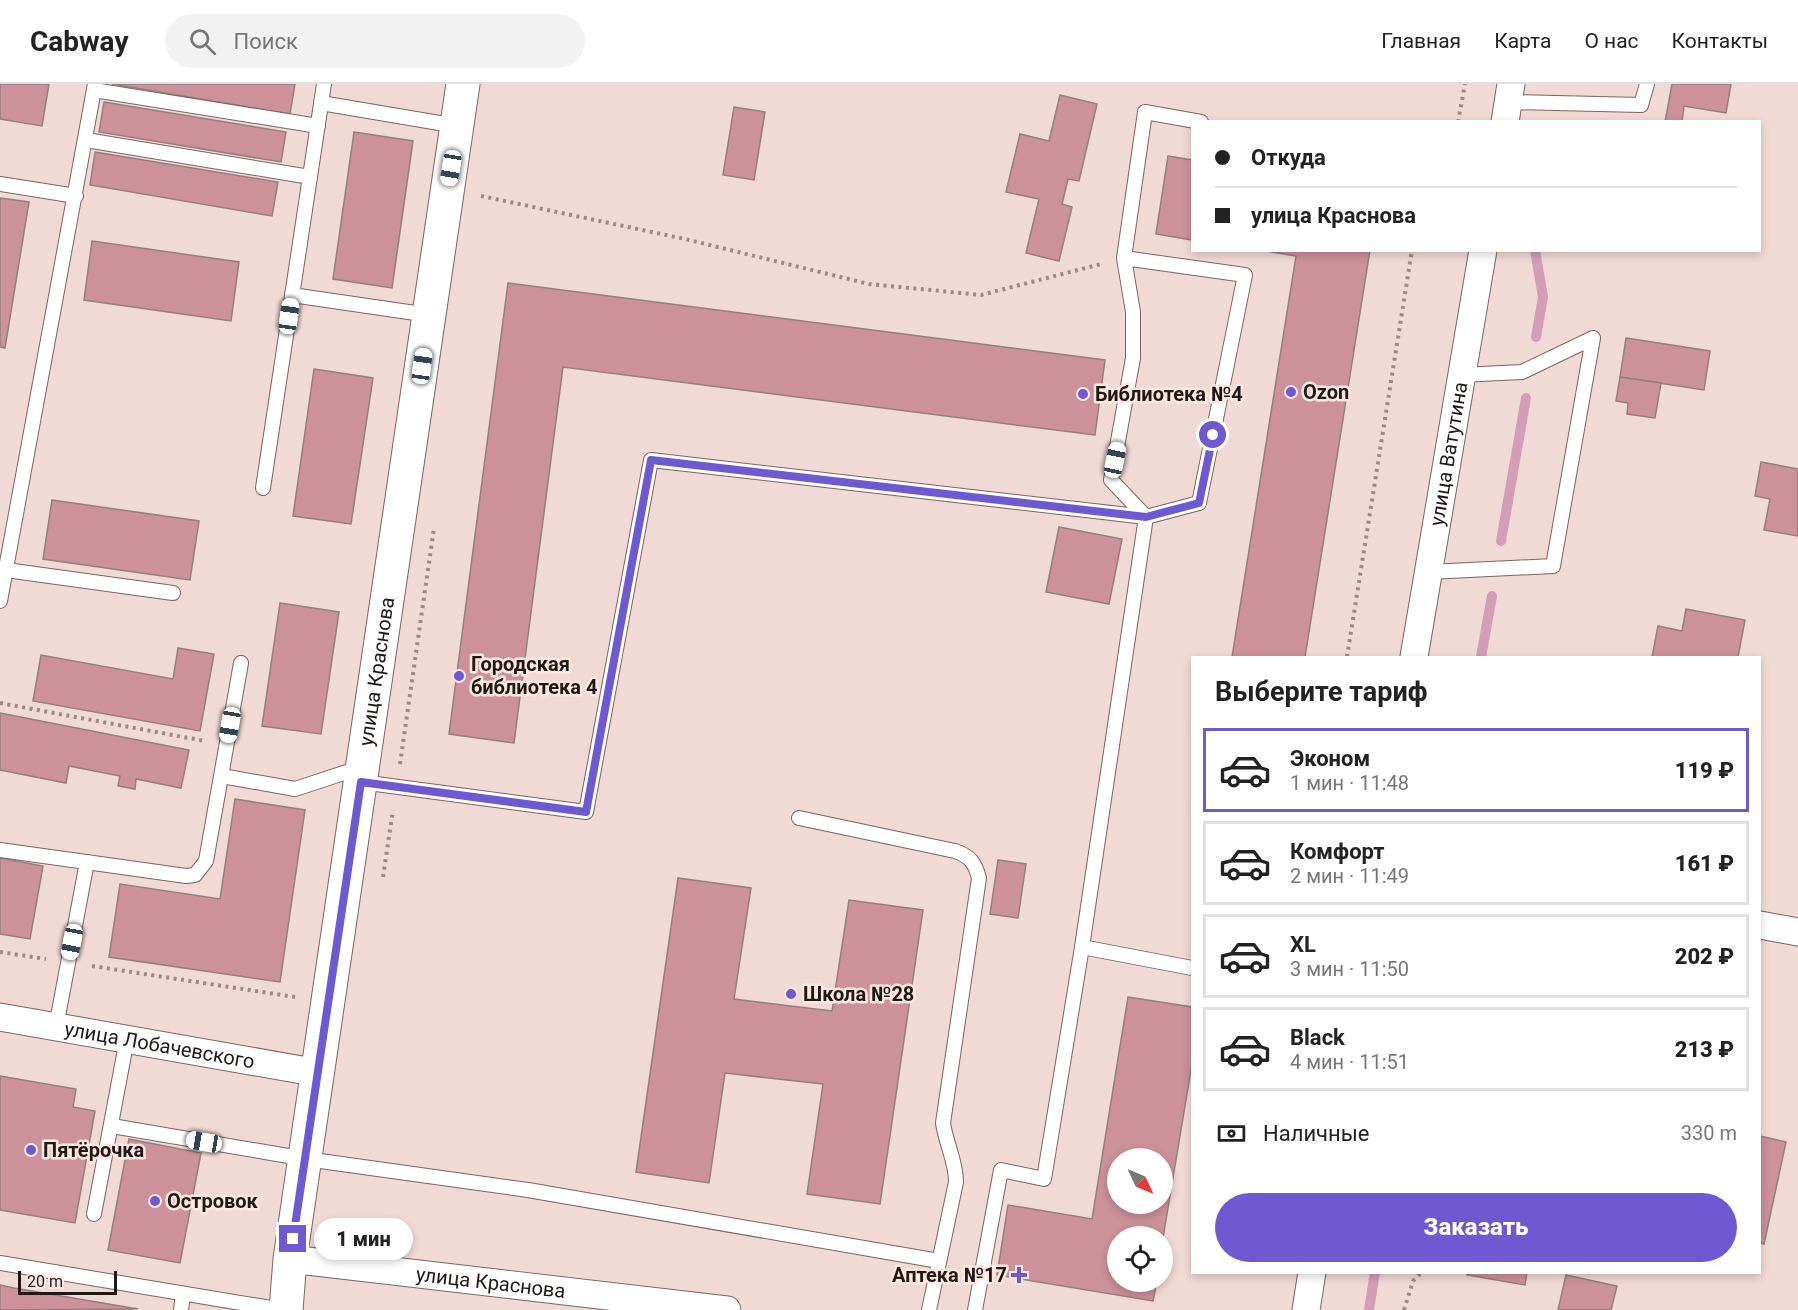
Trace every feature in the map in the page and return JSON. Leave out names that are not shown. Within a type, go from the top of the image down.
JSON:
[{"type":"street","name":"улица Краснова","points":[[284,1310],[463,84]]},
{"type":"street","name":"улица Ватутина","points":[[1414,656],[1482,252]]},
{"type":"street","points":[[1761,925],[1798,932]]},
{"type":"street","name":"улица Лобачевского","points":[[0,1017],[319,1073]]},
{"type":"street","name":"улица Краснова","points":[[290,1259],[727,1310]]},
{"type":"street","points":[[1306,1310],[1312,1274]]},
{"type":"lane","points":[[263,488],[324,84]]},
{"type":"lane","points":[[1508,103],[1641,105],[1647,84]]},
{"type":"lane","points":[[0,601],[95,87],[318,126]]},
{"type":"lane","points":[[321,103],[457,126]]},
{"type":"lane","points":[[1146,517],[1111,480],[1133,358],[1133,312],[1124,258],[1145,112],[1191,120]]},
{"type":"lane","points":[[86,140],[310,177]]},
{"type":"lane","points":[[0,184],[76,195]]},
{"type":"lane","points":[[222,776],[295,789],[362,774],[586,812],[651,460],[1146,517],[1199,503],[1245,275],[1124,258]]},
{"type":"lane","points":[[292,295],[429,315]]},
{"type":"lane","points":[[1428,572],[1553,566],[1593,338],[1522,372],[1460,375]]},
{"type":"lane","points":[[975,1310],[1001,1170],[1044,1179],[1082,947],[1146,517]]},
{"type":"lane","points":[[6,570],[174,593]]},
{"type":"lane","points":[[0,850],[186,876],[195,874],[206,861],[241,663]]},
{"type":"lane","points":[[799,818],[955,851],[966,855],[975,865],[979,878],[944,1123],[945,1138],[956,1169],[956,1182],[929,1310]]},
{"type":"lane","points":[[57,1027],[87,862]]},
{"type":"lane","points":[[1082,947],[1191,968]]},
{"type":"lane","points":[[94,1214],[127,1039]]},
{"type":"lane","points":[[111,1126],[306,1159],[528,1190],[939,1261]]},
{"type":"lane","points":[[0,1263],[284,1310]]},
{"type":"lane","points":[[181,1310],[183,1294]]},
{"type":"path","points":[[1458,120],[1464,84]]},
{"type":"path","points":[[447,189],[685,239],[869,284],[981,295],[1124,258]]},
{"type":"path","points":[[1347,656],[1412,252]]},
{"type":"path","points":[[0,703],[227,745]]},
{"type":"path","points":[[0,952],[302,998]]},
{"type":"path","points":[[1404,1310],[1413,1281],[1420,1274]]},
{"type":"building","points":[[0,84],[49,84],[42,126],[0,119]]},
{"type":"building","points":[[112,84],[295,84],[290,114]]},
{"type":"building","points":[[1672,84],[1731,84],[1726,113],[1684,106],[1682,120],[1665,120]]},
{"type":"building","points":[[1060,95],[1097,104],[1079,181],[1068,179],[1062,204],[1072,207],[1059,261],[1026,253],[1039,199],[1006,192],[1020,134],[1049,141]]},
{"type":"building","points":[[104,102],[286,132],[281,162],[99,132]]},
{"type":"building","points":[[734,107],[765,112],[754,180],[723,175]]},
{"type":"building","points":[[354,132],[413,141],[392,288],[333,279]]},
{"type":"building","points":[[95,152],[278,182],[272,216],[90,185]]},
{"type":"building","points":[[1168,156],[1191,160],[1191,240],[1156,234]]},
{"type":"building","points":[[0,198],[29,202],[5,348],[0,347]]},
{"type":"building","points":[[92,241],[239,262],[231,321],[84,300]]},
{"type":"building","points":[[1272,252],[1370,252],[1305,656],[1232,656],[1296,256]]},
{"type":"building","points":[[508,283],[1105,360],[1095,435],[563,367],[514,743],[449,734]]},
{"type":"building","points":[[1626,338],[1710,351],[1704,390],[1620,377]]},
{"type":"building","points":[[314,369],[373,378],[351,524],[293,516]]},
{"type":"building","points":[[1620,377],[1661,383],[1655,418],[1627,414],[1628,403],[1616,401]]},
{"type":"building","points":[[1761,462],[1798,469],[1798,536],[1764,530],[1770,499],[1755,496]]},
{"type":"building","points":[[52,500],[199,521],[190,580],[43,559]]},
{"type":"building","points":[[1059,527],[1122,539],[1109,604],[1046,592]]},
{"type":"building","points":[[280,603],[339,612],[321,734],[262,726]]},
{"type":"building","points":[[1686,609],[1745,620],[1738,656],[1652,656],[1658,626],[1682,631]]},
{"type":"building","points":[[178,648],[214,654],[200,731],[33,701],[41,655],[173,679]]},
{"type":"building","points":[[0,713],[189,750],[181,788],[136,779],[135,789],[118,786],[120,776],[69,766],[66,783],[0,770]]},
{"type":"building","points":[[235,799],[305,810],[280,982],[109,957],[120,884],[220,899]]},
{"type":"building","points":[[0,858],[43,866],[30,939],[0,934]]},
{"type":"building","points":[[998,860],[1026,864],[1018,918],[990,914]]},
{"type":"building","points":[[678,878],[751,888],[734,999],[832,1011],[849,900],[923,910],[880,1204],[807,1194],[823,1084],[725,1073],[709,1183],[636,1172]]},
{"type":"building","points":[[1128,997],[1191,1007],[1191,1070],[1173,1178],[1173,1148],[1107,1148],[1107,1214],[1167,1214],[1165,1226],[1107,1226],[1107,1292],[1155,1292],[1153,1301],[997,1275],[1008,1205],[1092,1219]]},
{"type":"building","points":[[0,1076],[76,1089],[73,1107],[95,1111],[75,1223],[0,1210]]},
{"type":"building","points":[[1761,1136],[1786,1142],[1764,1244],[1761,1243]]},
{"type":"building","points":[[129,1139],[201,1153],[180,1263],[108,1250]]},
{"type":"building","points":[[1467,1274],[1527,1274],[1525,1285]]},
{"type":"building","points":[[1566,1275],[1617,1286],[1611,1310],[1558,1310]]},
{"type":"building","points":[[0,1285],[14,1288],[138,1309],[0,1310]]},
{"type":"waterway","points":[[1535,252],[1543,297],[1536,337]]},
{"type":"waterway","points":[[1501,541],[1526,398]]},
{"type":"waterway","points":[[1481,656],[1492,596]]},
{"type":"waterway","points":[[1369,1310],[1375,1274]]},
{"type":"place","name":"Ozon","points":[[1291,392]]},
{"type":"place","name":"Библиотека №4","points":[[1083,394]]},
{"type":"place","name":"Городская библиотека 4","points":[[459,676]]},
{"type":"place","name":"Школа №28","points":[[791,994]]},
{"type":"place","name":"Пятёрочка","points":[[31,1150]]},
{"type":"place","name":"Островок","points":[[155,1201]]},
{"type":"place","name":"Аптека №17","points":[[1019,1275]]},
{"type":"route","points":[[293,1239],[361,782],[586,812],[651,460],[1146,517],[1199,503],[1213,435]]}]
